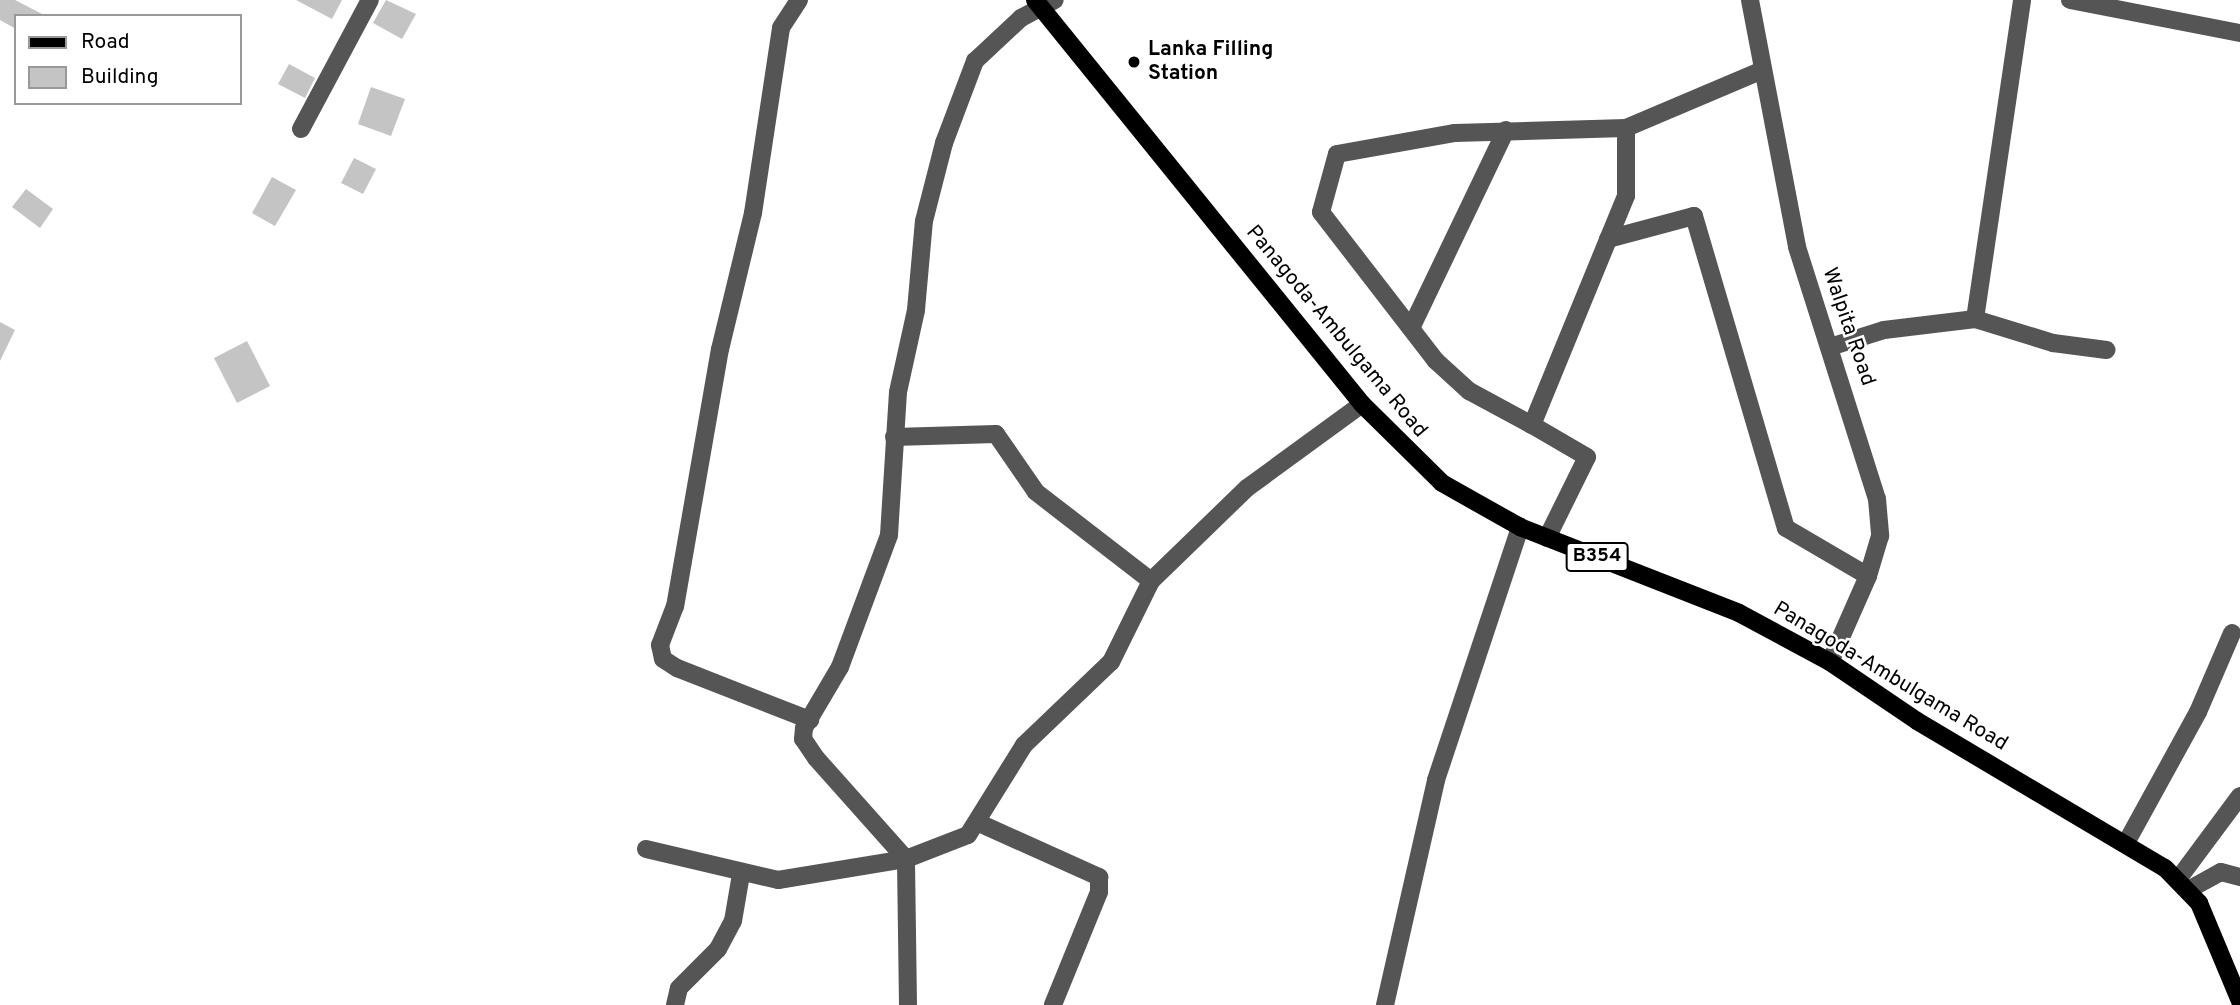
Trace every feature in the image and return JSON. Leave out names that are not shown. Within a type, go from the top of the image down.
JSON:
[{"type":"main road","name":"Panagoda-Ambulgama Road","points":[[1043,2],[1362,404],[1442,483],[1520,527],[1739,613],[1830,662],[1917,721],[2126,842],[2185,883]]},
{"type":"main road","points":[[2185,883],[2240,1001]]},
{"type":"street","points":[[302,129],[370,0]]},
{"type":"street","points":[[799,0],[781,28],[753,213],[720,349],[675,606],[660,645],[663,659],[677,668],[810,720]]},
{"type":"street","name":"Walpita Road","points":[[1750,0],[1760,72],[1797,247],[1833,346],[1877,499],[1880,536],[1868,576],[1830,662]]},
{"type":"street","points":[[1975,319],[2022,0]]},
{"type":"street","points":[[2070,0],[2240,33]]},
{"type":"street","points":[[908,1005],[906,859],[816,758],[803,739],[810,720],[840,667],[889,535],[894,437],[924,221],[944,143],[975,61],[1043,2]]},
{"type":"street","points":[[1547,538],[1587,457],[1469,391],[1436,361],[1413,324],[1321,212],[1337,154],[1506,130],[1626,128],[1760,72]]},
{"type":"street","points":[[1532,425],[1626,196],[1626,128]]},
{"type":"street","points":[[1413,324],[1506,130]]},
{"type":"street","points":[[1608,239],[1694,216],[1786,528],[1868,576]]},
{"type":"street","points":[[1833,346],[1885,330],[1975,319],[2053,343],[2107,350]]},
{"type":"street","points":[[646,849],[741,874],[791,879],[906,859],[968,835],[979,823],[1024,745],[1111,662],[1151,581],[1247,488],[1362,404]]},
{"type":"street","points":[[894,437],[996,434],[1036,492],[1151,581]]},
{"type":"street","points":[[1384,1005],[1436,780],[1520,527]]},
{"type":"street","points":[[2126,842],[2199,712],[2232,633]]},
{"type":"street","points":[[2185,883],[2240,796]]},
{"type":"street","points":[[979,823],[1099,877],[1100,892],[1053,1005]]},
{"type":"street","points":[[2185,883],[2221,872],[2240,877]]},
{"type":"street","points":[[675,1005],[680,988],[718,949],[733,921],[741,874]]},
{"type":"building","points":[[0,0],[15,0],[42,14],[14,14],[14,28],[0,20]]},
{"type":"building","points":[[296,0],[342,0],[332,19]]},
{"type":"building","points":[[386,0],[416,14],[402,39],[373,23]]},
{"type":"building","points":[[289,64],[315,78],[305,98],[278,84]]},
{"type":"building","points":[[371,87],[405,99],[391,136],[358,124]]},
{"type":"building","points":[[354,158],[376,169],[363,194],[341,183]]},
{"type":"building","points":[[272,177],[296,190],[275,226],[252,213]]},
{"type":"building","points":[[26,189],[53,209],[40,228],[12,207]]},
{"type":"building","points":[[0,322],[15,330],[0,361]]},
{"type":"building","points":[[247,341],[270,386],[237,403],[214,358]]},
{"type":"place","name":"Lanka Filling Station","points":[[1134,62]]}]
